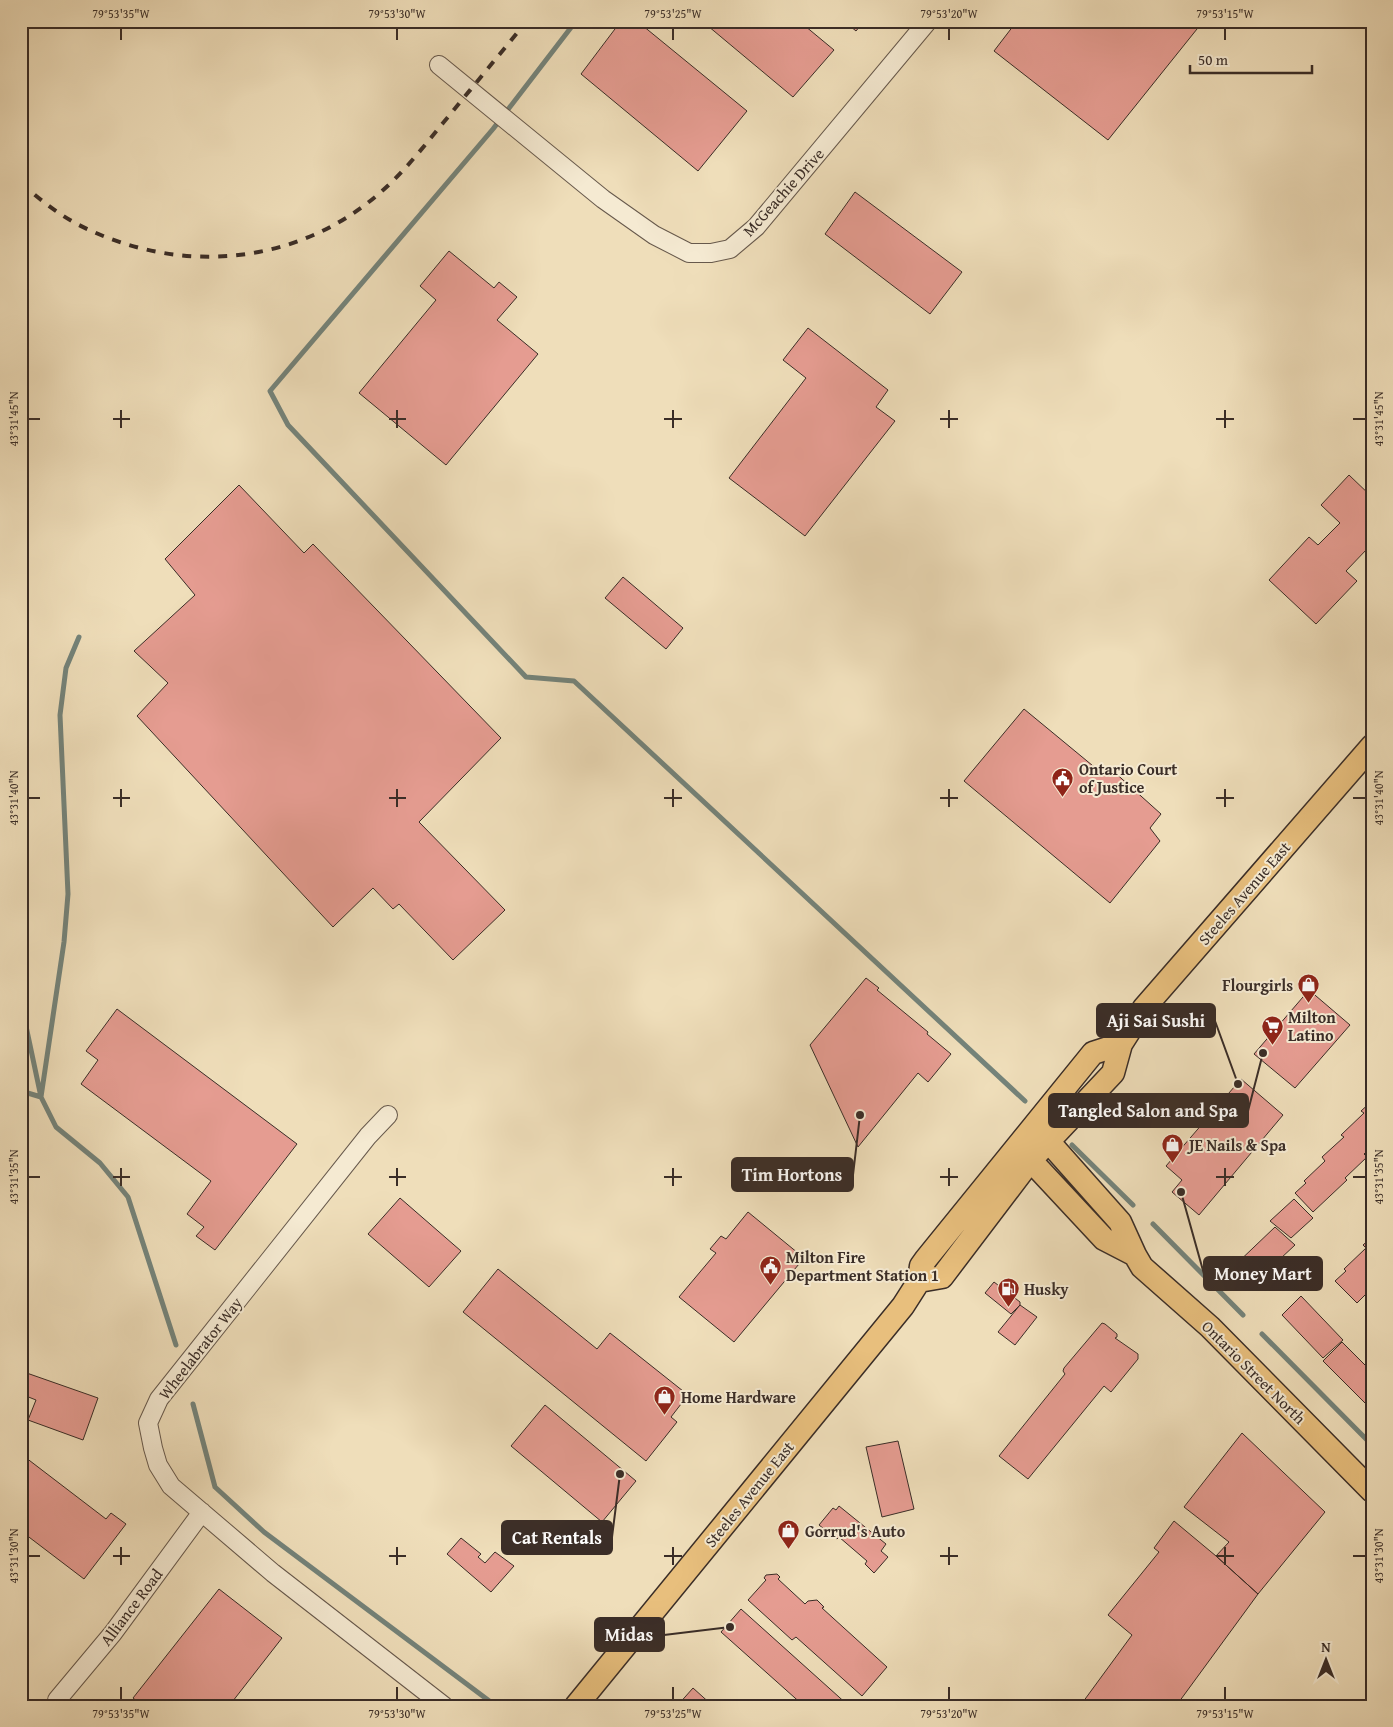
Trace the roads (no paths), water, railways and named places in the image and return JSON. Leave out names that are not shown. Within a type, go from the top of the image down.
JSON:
[{"type":"main road","name":"Steeles Avenue East","points":[[576,1706],[897,1312],[919,1280],[942,1277],[1024,1153],[1041,1134],[1113,1073],[1121,1044],[1144,1008],[1372,746]]},
{"type":"main road","name":"Ontario Street North","points":[[1041,1134],[1120,1222],[1142,1267],[1210,1327],[1372,1492]]},
{"type":"main road","name":"Ontario Street North","points":[[1024,1153],[1104,1239],[1135,1255]]},
{"type":"street","name":"McGeachie Drive","points":[[439,64],[603,199],[654,235],[689,253],[711,253],[730,249],[756,227],[928,21]]},
{"type":"street","name":"Wheelabrator Way","points":[[388,1115],[368,1136],[165,1391],[153,1410],[148,1423],[158,1465],[171,1486],[273,1573],[444,1706]]},
{"type":"street","name":"Alliance Road","points":[[57,1700],[113,1634],[202,1512]]},
{"type":"waterway","points":[[576,21],[493,129],[270,391],[288,425],[526,677],[574,681],[1025,1101]]},
{"type":"waterway","points":[[21,497],[25,869],[23,1012],[41,1097],[21,1091]]},
{"type":"waterway","points":[[79,637],[66,668],[60,715],[68,894],[64,942],[41,1097],[56,1127],[100,1163],[128,1197],[176,1345]]},
{"type":"waterway","points":[[1072,1145],[1133,1205]]},
{"type":"waterway","points":[[1153,1224],[1243,1315]]},
{"type":"waterway","points":[[1262,1334],[1372,1445]]},
{"type":"waterway","points":[[193,1404],[215,1487],[264,1532],[496,1706]]},
{"type":"railway","points":[[21,183],[49,206],[79,225],[117,241],[157,252],[197,256],[236,255],[276,248],[313,235],[349,216],[382,191],[414,158],[527,21]]},
{"type":"place","name":"Ontario Court of Justice","points":[[1063,797]]},
{"type":"place","name":"Flourgirls","points":[[1309,1004]]},
{"type":"place","name":"Milton Latino","points":[[1272,1045]]},
{"type":"place","name":"Tangled Salon and Spa","points":[[1263,1053]]},
{"type":"place","name":"Aji Sai Sushi","points":[[1238,1084]]},
{"type":"place","name":"Tim Hortons","points":[[860,1115]]},
{"type":"place","name":"JE Nails & Spa","points":[[1173,1164]]},
{"type":"place","name":"Money Mart","points":[[1181,1192]]},
{"type":"place","name":"Milton Fire Department Station 1","points":[[770,1285]]},
{"type":"place","name":"Husky","points":[[1008,1308]]},
{"type":"place","name":"Home Hardware","points":[[665,1416]]},
{"type":"place","name":"Cat Rentals","points":[[620,1474]]},
{"type":"place","name":"Gorrud's Auto","points":[[789,1550]]},
{"type":"place","name":"Midas","points":[[730,1627]]}]
